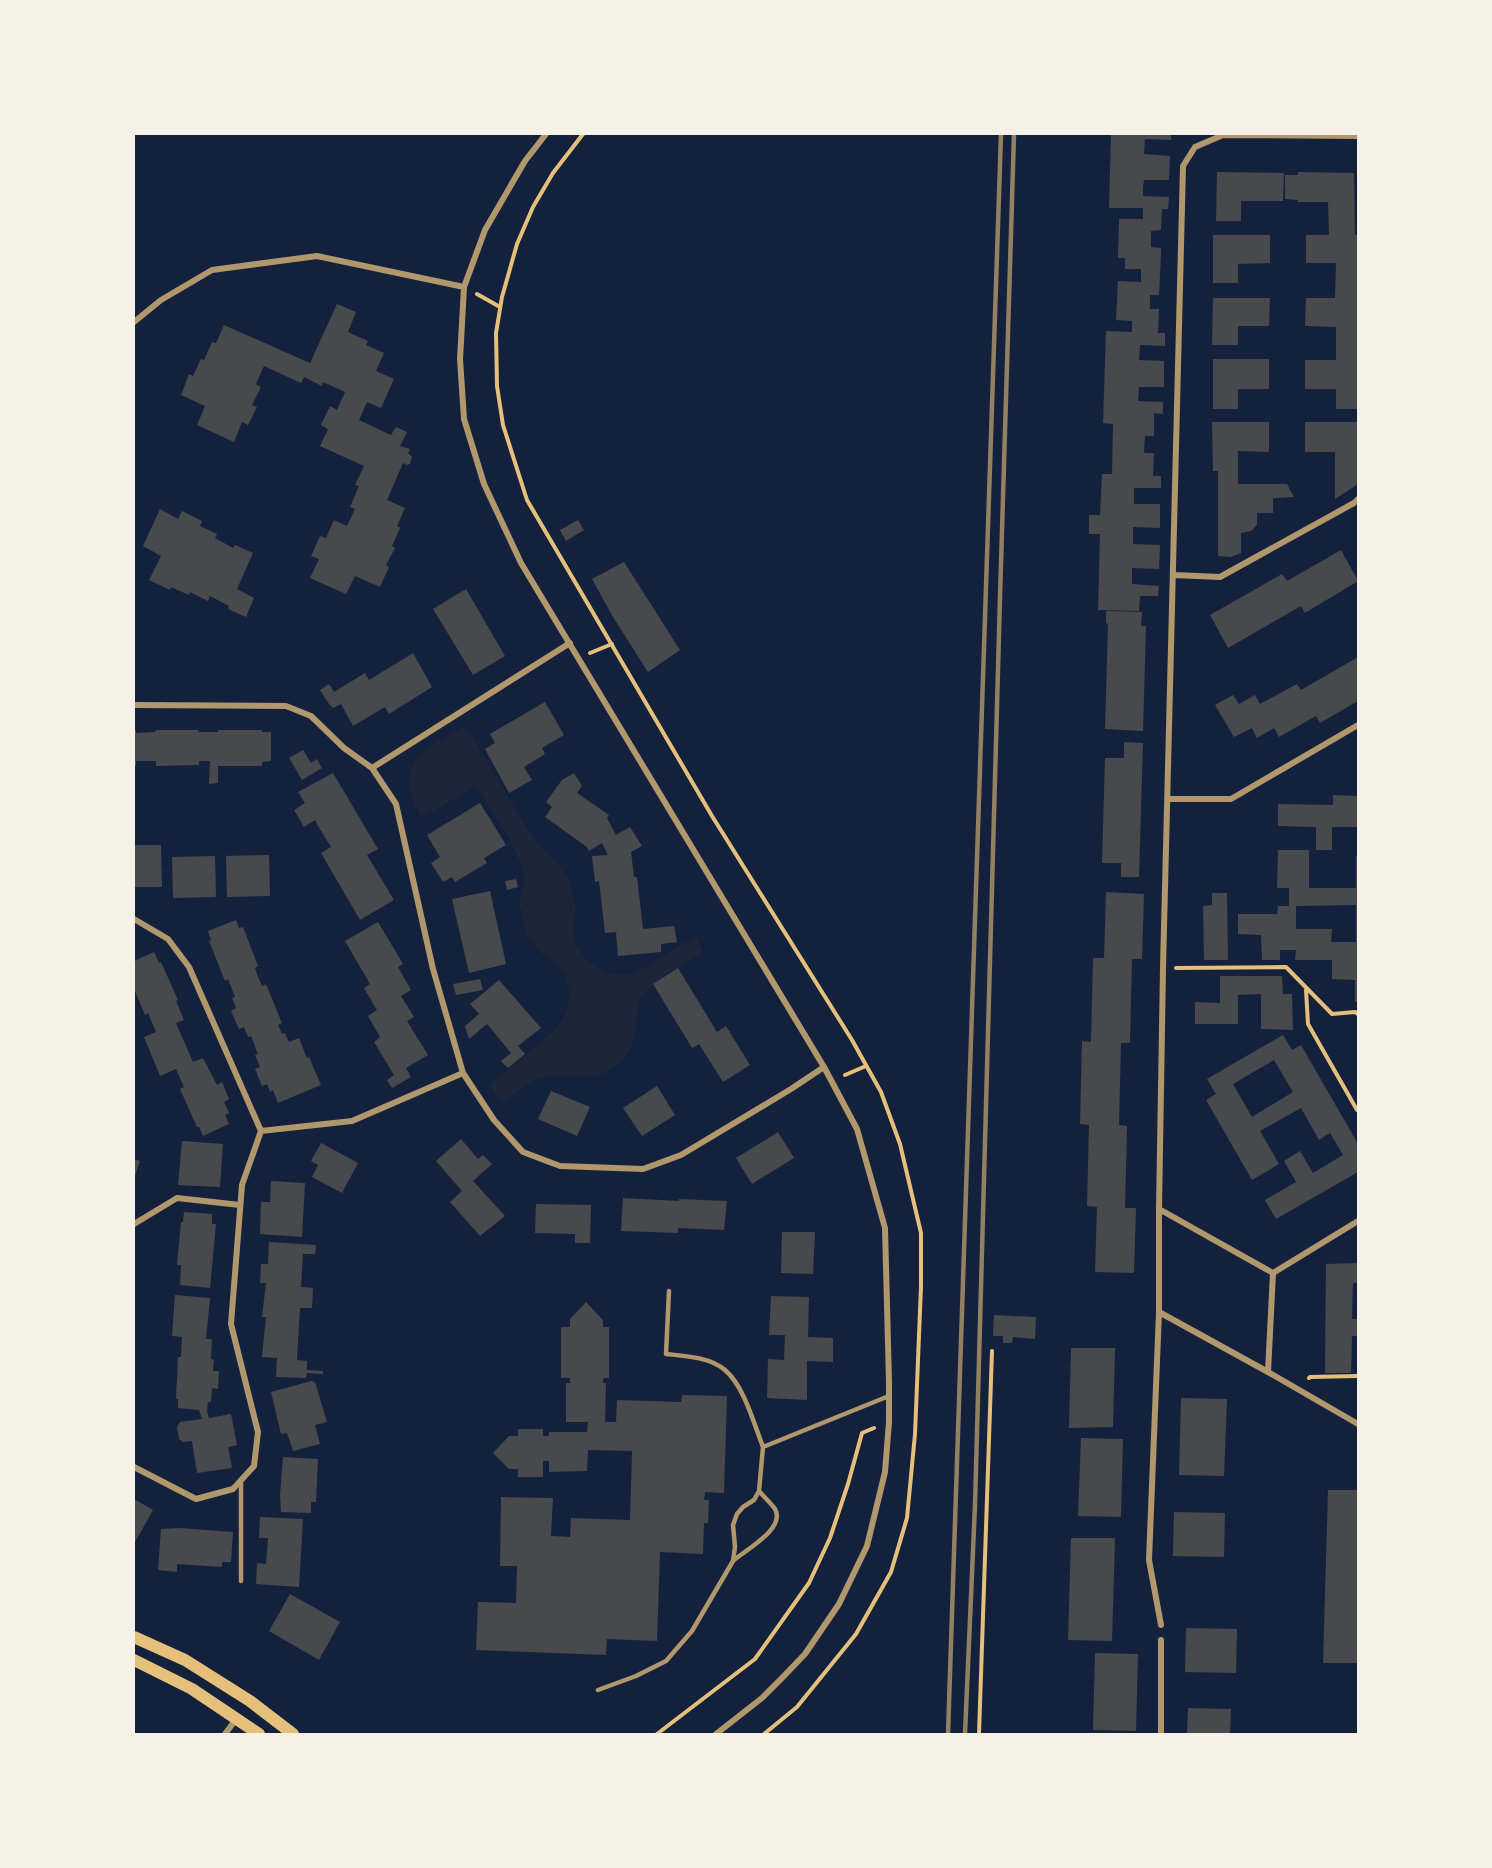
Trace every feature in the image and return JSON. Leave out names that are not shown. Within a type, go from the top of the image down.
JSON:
[{"type":"main road","points":[[134,1637],[185,1660],[250,1701],[293,1734]]},
{"type":"main road","points":[[134,1660],[192,1689],[259,1734]]},
{"type":"street","points":[[546,134],[525,161],[485,230],[464,288],[460,359],[464,419],[484,484],[521,563],[824,1067],[857,1129],[885,1228],[889,1422],[885,1472],[867,1546],[840,1604],[805,1654],[762,1698],[716,1734]]},
{"type":"street","points":[[1161,1626],[1149,1560],[1159,1312],[1163,968],[1183,166],[1195,147],[1223,135],[1359,136]]},
{"type":"street","points":[[134,322],[161,300],[212,270],[317,256],[464,288]]},
{"type":"street","points":[[1174,575],[1220,577],[1359,500]]},
{"type":"street","points":[[372,768],[570,643]]},
{"type":"street","points":[[134,705],[286,706],[311,716],[344,748],[372,768],[396,804],[433,969],[463,1073],[494,1120],[523,1152],[560,1166],[643,1169],[681,1155],[792,1089],[824,1067]]},
{"type":"street","points":[[1168,799],[1231,799],[1359,725]]},
{"type":"street","points":[[134,919],[168,939],[189,967],[261,1131],[242,1185],[231,1324],[258,1432],[254,1466],[233,1489],[196,1499],[134,1467]]},
{"type":"street","points":[[261,1131],[352,1121],[463,1073]]},
{"type":"street","points":[[134,1224],[177,1198],[240,1205]]},
{"type":"street","points":[[1159,1209],[1272,1272]]},
{"type":"street","points":[[1272,1272],[1359,1221]]},
{"type":"street","points":[[1268,1372],[1272,1272]]},
{"type":"street","points":[[1159,1312],[1359,1424]]},
{"type":"street","points":[[1161,1640],[1161,1734]]},
{"type":"street","points":[[225,1734],[237,1718]]},
{"type":"lane","points":[[669,1291],[666,1354],[709,1361],[725,1370],[739,1387],[763,1447],[759,1491],[754,1500],[737,1514],[733,1524],[735,1547],[733,1561]]},
{"type":"lane","points":[[763,1447],[889,1396]]},
{"type":"lane","points":[[241,1481],[241,1581]]},
{"type":"lane","points":[[598,1690],[636,1676],[666,1661],[692,1631],[733,1561],[745,1550],[762,1540],[773,1528],[776,1510],[759,1491]]},
{"type":"path","points":[[464,288],[500,307]]},
{"type":"path","points":[[579,658],[612,644]]},
{"type":"path","points":[[1163,968],[1286,967],[1332,1014],[1355,1012],[1359,1014]]},
{"type":"path","points":[[1306,989],[1308,1024],[1357,1110]]},
{"type":"path","points":[[831,1081],[866,1066]]},
{"type":"path","points":[[978,1734],[993,1352]]},
{"type":"path","points":[[1300,1391],[1310,1377],[1359,1376]]},
{"type":"path","points":[[657,1734],[755,1659],[809,1583],[830,1538],[862,1433],[889,1422]]},
{"type":"shaded area","points":[[466,726],[534,840],[561,868],[569,880],[576,908],[573,927],[576,947],[591,964],[612,975],[632,975],[696,936],[703,952],[658,980],[644,994],[638,1005],[633,1042],[624,1058],[614,1067],[589,1077],[557,1075],[541,1077],[523,1087],[502,1104],[490,1085],[560,1024],[567,1007],[569,990],[563,973],[552,960],[534,946],[528,935],[520,904],[524,881],[522,868],[507,834],[481,793],[473,788],[421,818],[412,796],[409,787],[410,772],[420,755]]},
{"type":"building","points":[[1111,134],[1171,134],[1171,140],[1145,139],[1144,154],[1170,156],[1169,180],[1144,180],[1143,187],[1143,196],[1169,197],[1168,209],[1162,209],[1161,230],[1151,231],[1151,247],[1161,248],[1161,254],[1159,295],[1150,295],[1150,309],[1159,309],[1158,333],[1165,333],[1165,346],[1140,345],[1139,360],[1164,361],[1164,387],[1139,387],[1138,401],[1163,402],[1163,414],[1154,413],[1154,436],[1145,436],[1144,453],[1154,453],[1153,476],[1161,476],[1161,488],[1134,488],[1134,504],[1160,504],[1160,528],[1133,527],[1133,544],[1160,545],[1159,569],[1132,568],[1132,584],[1159,586],[1158,596],[1140,596],[1139,611],[1098,610],[1100,534],[1089,534],[1089,515],[1100,515],[1102,474],[1112,474],[1113,424],[1103,423],[1106,331],[1132,332],[1132,321],[1116,320],[1118,281],[1141,282],[1141,269],[1125,269],[1125,258],[1118,258],[1119,219],[1143,219],[1143,208],[1109,208]]},
{"type":"building","points":[[1217,172],[1284,173],[1283,201],[1241,201],[1241,221],[1216,221]]},
{"type":"building","points":[[1298,172],[1354,173],[1355,235],[1358,235],[1358,409],[1336,409],[1336,389],[1305,389],[1305,360],[1336,360],[1336,327],[1305,326],[1306,298],[1335,298],[1336,263],[1306,263],[1306,235],[1329,235],[1328,202],[1298,202],[1298,200],[1285,199],[1285,175],[1298,175]]},
{"type":"building","points":[[1213,235],[1270,235],[1270,263],[1238,264],[1238,283],[1213,283]]},
{"type":"building","points":[[1213,298],[1270,298],[1269,326],[1238,326],[1238,345],[1212,345]]},
{"type":"building","points":[[337,304],[356,312],[348,332],[368,341],[366,345],[384,353],[376,371],[394,379],[381,408],[367,402],[359,420],[391,435],[396,427],[407,432],[400,446],[410,449],[408,453],[412,457],[410,464],[403,463],[387,500],[405,508],[392,546],[395,548],[386,565],[389,567],[380,587],[355,576],[346,594],[310,578],[319,559],[311,556],[320,536],[326,538],[334,520],[347,526],[355,509],[350,507],[359,486],[355,485],[364,466],[320,446],[328,429],[321,425],[330,406],[337,410],[345,392],[323,382],[322,386],[304,377],[301,383],[264,366],[256,384],[261,387],[252,405],[257,407],[248,425],[242,422],[234,442],[197,425],[205,406],[181,395],[189,374],[193,376],[212,342],[216,343],[224,325],[310,363]]},
{"type":"building","points":[[1213,359],[1269,359],[1269,389],[1238,389],[1238,409],[1213,409]]},
{"type":"building","points":[[1212,422],[1269,422],[1269,452],[1238,451],[1238,484],[1287,484],[1294,497],[1273,498],[1273,513],[1257,513],[1257,525],[1251,531],[1241,533],[1241,553],[1231,557],[1218,556],[1218,471],[1213,471]]},
{"type":"building","points":[[1305,422],[1358,422],[1358,484],[1335,499],[1335,452],[1305,452]]},
{"type":"building","points":[[160,509],[178,519],[182,511],[202,521],[200,526],[217,534],[215,538],[233,548],[235,545],[253,553],[237,589],[254,598],[246,617],[228,609],[229,606],[210,596],[208,601],[190,592],[189,595],[171,587],[170,590],[149,580],[161,556],[143,546]]},
{"type":"building","points":[[578,520],[584,530],[566,541],[560,530]]},
{"type":"building","points":[[1341,550],[1358,581],[1305,613],[1301,606],[1228,648],[1210,615],[1282,574],[1287,581]]},
{"type":"building","points":[[624,562],[680,650],[648,672],[592,579]]},
{"type":"building","points":[[466,589],[505,656],[473,675],[433,609]]},
{"type":"building","points":[[1106,611],[1142,612],[1141,626],[1146,626],[1143,731],[1105,729],[1108,624],[1106,623]]},
{"type":"building","points":[[413,653],[432,687],[389,714],[385,707],[353,726],[341,704],[333,708],[320,690],[329,684],[334,692],[365,673],[369,680]]},
{"type":"building","points":[[1358,657],[1358,701],[1320,723],[1316,716],[1279,737],[1274,728],[1257,738],[1252,728],[1234,737],[1215,705],[1233,695],[1239,704],[1255,695],[1260,704],[1297,684],[1301,690]]},
{"type":"building","points":[[545,702],[564,735],[542,748],[545,754],[524,767],[532,780],[509,793],[485,749],[495,743],[490,734]]},
{"type":"building","points":[[134,730],[136,733],[155,732],[156,730],[218,732],[218,730],[262,730],[262,732],[271,732],[271,761],[262,762],[262,766],[218,766],[218,783],[209,784],[210,761],[199,761],[199,765],[156,766],[156,761],[136,761],[136,766],[134,766]]},
{"type":"building","points":[[1124,742],[1143,743],[1139,877],[1121,877],[1121,863],[1102,863],[1105,758],[1124,758]]},
{"type":"building","points":[[303,750],[311,763],[317,759],[322,768],[302,780],[289,758]]},
{"type":"building","points":[[333,773],[378,849],[367,855],[394,900],[360,920],[321,853],[331,847],[315,820],[304,827],[294,810],[305,803],[298,792]]},
{"type":"building","points":[[574,773],[582,786],[577,793],[609,815],[607,818],[616,835],[630,827],[642,846],[631,852],[634,877],[637,877],[643,929],[674,926],[677,942],[661,944],[661,952],[618,956],[616,932],[605,933],[599,881],[595,882],[592,856],[608,855],[602,843],[589,851],[587,847],[545,817],[552,807],[546,802],[562,780]]},
{"type":"building","points":[[1333,795],[1358,796],[1358,827],[1332,827],[1332,850],[1316,850],[1316,827],[1278,826],[1278,804],[1333,805]]},
{"type":"building","points":[[480,803],[506,845],[484,858],[487,863],[455,882],[452,877],[443,882],[431,863],[440,857],[427,835]]},
{"type":"building","points":[[134,845],[161,845],[162,887],[134,887]]},
{"type":"building","points":[[1278,850],[1309,850],[1309,888],[1356,888],[1356,856],[1358,856],[1358,1002],[1355,1002],[1355,980],[1332,979],[1332,960],[1295,960],[1296,950],[1280,950],[1280,960],[1262,960],[1261,935],[1238,934],[1238,914],[1277,914],[1278,906],[1289,906],[1289,888],[1277,888]],"holes":[[[1356,905],[1356,942],[1331,942],[1332,929],[1296,929],[1296,906]]]},
{"type":"building","points":[[269,855],[270,896],[227,897],[226,856]]},
{"type":"building","points":[[215,856],[216,897],[173,898],[172,857]]},
{"type":"building","points":[[516,879],[518,887],[507,890],[505,881]]},
{"type":"building","points":[[490,891],[506,964],[469,973],[452,899]]},
{"type":"building","points":[[1106,892],[1144,894],[1142,959],[1132,959],[1130,1043],[1121,1043],[1119,1125],[1127,1126],[1125,1208],[1136,1208],[1134,1273],[1095,1272],[1097,1207],[1087,1206],[1089,1125],[1080,1124],[1082,1041],[1091,1042],[1093,958],[1104,958]]},
{"type":"building","points":[[1212,893],[1227,893],[1228,960],[1204,960],[1203,906],[1212,905]]},
{"type":"building","points":[[236,920],[239,928],[243,927],[258,966],[255,968],[258,977],[262,986],[266,984],[282,1023],[278,1025],[282,1034],[285,1033],[289,1042],[299,1038],[321,1085],[278,1103],[273,1090],[270,1092],[267,1084],[262,1086],[255,1069],[260,1067],[255,1055],[258,1054],[251,1036],[248,1037],[244,1027],[239,1029],[231,1011],[236,1008],[232,998],[235,997],[228,979],[225,981],[209,941],[211,940],[208,931]]},
{"type":"building","points":[[378,922],[403,964],[398,967],[411,990],[401,996],[414,1017],[407,1021],[428,1055],[406,1068],[411,1077],[392,1088],[387,1080],[394,1075],[374,1042],[380,1037],[368,1016],[377,1010],[364,988],[370,984],[345,941]]},
{"type":"building","points":[[154,952],[178,1000],[176,1001],[184,1020],[176,1023],[193,1062],[203,1058],[217,1085],[222,1082],[229,1099],[224,1102],[229,1113],[225,1115],[229,1124],[203,1136],[180,1089],[184,1087],[176,1069],[160,1076],[144,1037],[156,1032],[148,1013],[145,1015],[134,989],[134,961]]},
{"type":"building","points":[[678,968],[717,1032],[726,1026],[750,1065],[723,1082],[699,1044],[692,1048],[653,984]]},
{"type":"building","points":[[1220,976],[1282,976],[1283,994],[1292,994],[1293,1030],[1261,1029],[1261,994],[1238,995],[1238,1024],[1195,1024],[1195,1002],[1220,1003]]},
{"type":"building","points":[[480,979],[483,990],[456,995],[453,984]]},
{"type":"building","points":[[499,980],[541,1028],[518,1046],[525,1054],[508,1068],[501,1061],[511,1053],[487,1024],[469,1039],[465,1026],[479,1014],[470,1004]]},
{"type":"building","points":[[1283,1035],[1292,1050],[1301,1045],[1358,1144],[1358,1172],[1276,1219],[1265,1200],[1296,1182],[1284,1161],[1300,1151],[1313,1173],[1343,1155],[1330,1133],[1319,1140],[1301,1108],[1260,1131],[1279,1164],[1252,1180],[1206,1100],[1216,1094],[1207,1079]],"holes":[[[1274,1060],[1293,1092],[1252,1117],[1233,1084]]]},
{"type":"building","points":[[657,1086],[675,1115],[642,1136],[623,1108]]},
{"type":"building","points":[[551,1091],[590,1107],[577,1136],[538,1119]]},
{"type":"building","points":[[778,1132],[794,1158],[752,1184],[736,1158]]},
{"type":"building","points":[[461,1139],[478,1159],[483,1155],[492,1164],[473,1181],[505,1216],[480,1236],[450,1202],[462,1191],[436,1161]]},
{"type":"building","points":[[182,1141],[223,1144],[220,1187],[178,1185]]},
{"type":"building","points":[[321,1143],[358,1163],[342,1193],[312,1177],[318,1165],[311,1161]]},
{"type":"building","points":[[134,1159],[140,1161],[134,1179]]},
{"type":"building","points":[[271,1181],[305,1183],[302,1237],[260,1234],[261,1202],[270,1202]]},
{"type":"building","points":[[623,1198],[727,1201],[724,1230],[678,1228],[678,1233],[621,1231]]},
{"type":"building","points":[[536,1204],[591,1205],[590,1243],[575,1243],[575,1234],[535,1233]]},
{"type":"building","points":[[184,1212],[212,1214],[212,1224],[216,1224],[210,1288],[180,1285],[181,1265],[177,1265]]},
{"type":"building","points":[[782,1232],[815,1232],[813,1274],[781,1273]]},
{"type":"building","points":[[269,1242],[316,1245],[315,1254],[303,1254],[301,1287],[313,1288],[312,1308],[300,1308],[297,1360],[307,1361],[307,1370],[323,1371],[323,1374],[307,1373],[306,1378],[276,1377],[277,1358],[262,1357],[266,1317],[262,1317],[266,1283],[260,1283],[261,1264],[268,1264]]},
{"type":"building","points":[[1358,1263],[1358,1283],[1353,1283],[1352,1319],[1358,1319],[1358,1336],[1352,1336],[1351,1373],[1325,1373],[1326,1264]]},
{"type":"building","points":[[175,1295],[210,1298],[206,1339],[212,1339],[213,1371],[219,1371],[218,1389],[212,1388],[211,1402],[208,1402],[207,1411],[209,1418],[231,1414],[237,1445],[228,1447],[232,1468],[197,1473],[192,1441],[183,1442],[179,1439],[177,1427],[180,1422],[202,1419],[199,1410],[178,1408],[178,1399],[176,1399],[178,1357],[181,1357],[182,1337],[172,1336]]},
{"type":"building","points":[[771,1296],[809,1297],[808,1337],[833,1338],[833,1362],[807,1361],[807,1400],[767,1398],[768,1359],[784,1360],[785,1335],[769,1335]]},
{"type":"building","points":[[586,1302],[603,1320],[603,1327],[609,1327],[609,1378],[603,1378],[603,1383],[606,1383],[605,1422],[616,1422],[617,1400],[681,1402],[682,1395],[727,1396],[724,1493],[705,1492],[704,1500],[709,1500],[708,1523],[704,1523],[703,1554],[660,1552],[657,1641],[607,1639],[606,1655],[476,1650],[478,1602],[516,1603],[517,1566],[500,1566],[501,1497],[553,1498],[551,1536],[570,1537],[571,1518],[630,1520],[632,1451],[588,1450],[587,1471],[549,1472],[549,1461],[543,1461],[543,1477],[518,1477],[518,1469],[509,1469],[493,1453],[509,1436],[518,1436],[518,1429],[543,1429],[543,1436],[549,1436],[549,1432],[587,1432],[588,1422],[566,1422],[566,1383],[570,1383],[570,1378],[561,1378],[561,1327],[570,1327],[570,1319]]},
{"type":"building","points":[[994,1315],[1036,1317],[1035,1339],[1013,1337],[1012,1343],[1003,1343],[1003,1336],[993,1336]]},
{"type":"building","points":[[1071,1348],[1115,1348],[1113,1427],[1069,1428]]},
{"type":"building","points":[[311,1381],[315,1382],[327,1422],[315,1425],[320,1444],[293,1451],[287,1433],[281,1434],[271,1392]]},
{"type":"building","points":[[1181,1398],[1227,1399],[1224,1476],[1179,1475]]},
{"type":"building","points":[[1081,1438],[1123,1439],[1121,1517],[1078,1516]]},
{"type":"building","points":[[283,1457],[318,1459],[316,1502],[311,1502],[311,1513],[281,1512]]},
{"type":"building","points":[[1328,1490],[1358,1490],[1358,1663],[1323,1663]]},
{"type":"building","points":[[134,1499],[153,1510],[134,1544]]},
{"type":"building","points":[[1174,1512],[1225,1513],[1224,1557],[1173,1556]]},
{"type":"building","points":[[260,1517],[303,1519],[299,1587],[256,1584],[257,1563],[266,1564],[268,1538],[259,1538]]},
{"type":"building","points":[[161,1529],[233,1532],[231,1562],[222,1562],[222,1567],[177,1564],[177,1572],[158,1570]]},
{"type":"building","points":[[1071,1538],[1115,1538],[1112,1641],[1068,1640]]},
{"type":"building","points":[[290,1594],[340,1622],[319,1660],[269,1631]]},
{"type":"building","points":[[1186,1628],[1237,1629],[1236,1673],[1185,1672]]},
{"type":"building","points":[[1095,1653],[1138,1654],[1136,1731],[1093,1730]]},
{"type":"building","points":[[1188,1708],[1231,1709],[1230,1734],[1187,1734]]},
{"type":"railway","points":[[948,1734],[1001,134]]},
{"type":"railway","points":[[965,1734],[975,1505],[1014,134]]}]
